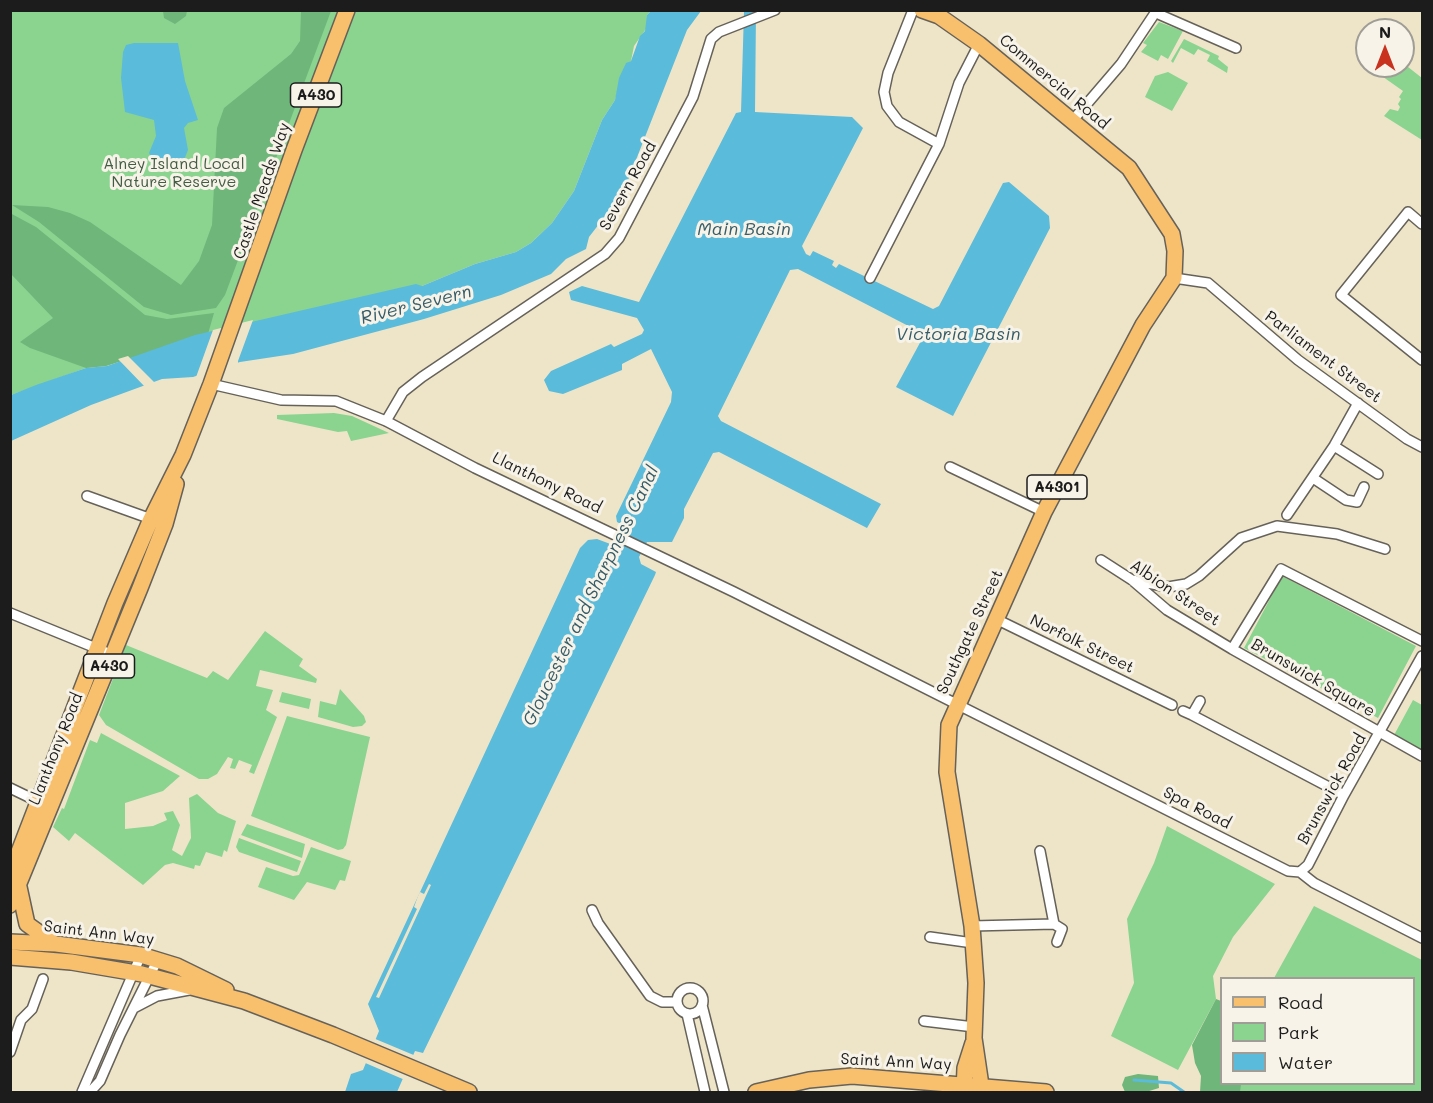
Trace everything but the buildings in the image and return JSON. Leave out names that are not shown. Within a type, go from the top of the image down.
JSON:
[{"type":"main road","name":"Castle Meads Way","points":[[211,383],[294,150],[347,10]]},
{"type":"main road","name":"Commercial Road","points":[[922,10],[939,16],[979,44],[1129,168],[1172,234],[1175,251],[1174,278]]},
{"type":"main road","name":"Southgate Street","points":[[973,1089],[976,983],[972,926],[947,772],[949,725],[956,704],[1044,512],[1143,325],[1174,278]]},
{"type":"main road","name":"Llanthony Road","points":[[15,881],[113,655],[158,522],[211,383]]},
{"type":"main road","name":"Llanthony Road","points":[[46,805],[98,649],[158,522]]},
{"type":"main road","name":"A430","points":[[10,905],[15,881]]},
{"type":"main road","points":[[15,881],[27,924],[43,938],[56,944]]},
{"type":"main road","name":"Saint Ann Way","points":[[10,942],[56,944],[158,959],[208,980],[244,1001]]},
{"type":"main road","name":"Saint Ann Way","points":[[10,957],[79,963],[150,976],[244,1001],[470,1092]]},
{"type":"main road","name":"Saint Ann Way","points":[[756,1092],[809,1080],[852,1076],[973,1089],[1046,1092]]},
{"type":"street","name":"Severn Road","points":[[386,420],[403,392],[422,377],[605,254],[619,238],[693,97],[711,39],[719,32],[775,10]]},
{"type":"street","points":[[912,10],[888,73],[884,92],[887,106],[900,122],[939,144]]},
{"type":"street","points":[[1073,120],[1121,64],[1157,12],[1236,48]]},
{"type":"street","points":[[870,278],[939,144],[959,83],[979,44]]},
{"type":"street","points":[[1422,224],[1408,212],[1341,295],[1422,360]]},
{"type":"street","name":"Parliament Street","points":[[1174,278],[1208,283],[1298,360],[1407,439],[1422,447]]},
{"type":"street","name":"Llanthony Road","points":[[211,383],[281,399],[336,401],[386,420],[475,468],[662,556],[956,704]]},
{"type":"street","points":[[1287,515],[1334,446],[1358,403]]},
{"type":"street","points":[[1334,446],[1378,474]]},
{"type":"street","points":[[950,467],[1044,512]]},
{"type":"street","points":[[1313,478],[1346,500],[1357,502],[1364,487]]},
{"type":"street","points":[[87,496],[158,522]]},
{"type":"street","points":[[1132,580],[1168,587],[1186,584],[1199,576],[1241,538],[1277,526],[1337,534],[1385,549]]},
{"type":"street","name":"Albion Street","points":[[1101,560],[1132,580],[1167,610],[1232,649]]},
{"type":"street","name":"Brunswick Square","points":[[1422,641],[1281,569],[1232,649],[1422,756]]},
{"type":"street","points":[[10,613],[113,655]]},
{"type":"street","name":"Norfolk Street","points":[[996,619],[1172,705]]},
{"type":"street","name":"Brunswick Road","points":[[1300,872],[1308,865],[1344,795],[1422,656]]},
{"type":"street","points":[[1149,705],[1154,696]]},
{"type":"street","points":[[1200,700],[1187,713],[1344,795]]},
{"type":"street","name":"Spa Road","points":[[956,704],[1288,871],[1300,872],[1314,882],[1422,938]]},
{"type":"street","points":[[10,788],[46,805]]},
{"type":"street","points":[[1040,851],[1054,924]]},
{"type":"street","points":[[592,910],[598,923],[650,996],[662,1002],[676,1002]]},
{"type":"street","points":[[972,926],[1054,924],[1062,929],[1057,942]]},
{"type":"street","points":[[930,937],[973,943]]},
{"type":"street","points":[[82,1092],[141,955]]},
{"type":"street","points":[[90,1092],[100,1081],[158,959]]},
{"type":"street","points":[[10,1052],[21,1020],[32,1009],[43,979]]},
{"type":"street","points":[[676,1002],[681,991],[694,988],[702,996],[702,1005],[724,1092]]},
{"type":"street","points":[[134,1008],[167,993],[200,989]]},
{"type":"street","points":[[676,1002],[681,1011],[687,1014],[696,1012],[702,1005]]},
{"type":"street","points":[[687,1014],[705,1092]]},
{"type":"street","points":[[10,1015],[21,1020]]},
{"type":"street","points":[[924,1021],[974,1033]]},
{"type":"green space","points":[[163,10],[187,11],[186,16],[175,24],[164,18]]},
{"type":"green space","name":"Alney Island Local Nature Reserve","points":[[11,11],[651,11],[647,15],[648,26],[634,46],[631,61],[626,64],[615,100],[602,120],[574,191],[552,223],[531,243],[516,252],[475,264],[422,286],[140,354],[106,366],[86,368],[11,395]]},
{"type":"green space","points":[[301,11],[331,11],[225,295],[216,308],[171,315],[144,307],[39,222],[12,205],[48,207],[90,222],[181,285],[199,261],[212,225],[217,128],[224,108],[291,54],[300,41]]},
{"type":"green space","points":[[1159,22],[1183,31],[1168,59],[1161,55],[1158,61],[1141,52],[1147,45],[1143,43]]},
{"type":"green space","points":[[1184,39],[1219,56],[1218,59],[1228,67],[1227,73],[1207,61],[1210,55],[1198,49],[1194,55],[1181,48],[1173,63],[1171,61]]},
{"type":"green space","points":[[1168,72],[1188,83],[1172,111],[1145,97],[1155,76]]},
{"type":"green space","points":[[1415,72],[1422,78],[1422,140],[1384,116],[1390,109],[1398,111],[1401,99],[1399,97],[1403,91],[1385,78],[1415,78]]},
{"type":"green space","points":[[10,213],[36,227],[145,315],[167,319],[214,313],[208,334],[106,366],[86,368],[30,348],[20,342],[53,318],[11,274]]},
{"type":"green space","points":[[334,413],[352,416],[389,433],[351,441],[347,431],[338,432],[277,419],[277,415]]},
{"type":"green space","points":[[1282,576],[1416,646],[1378,718],[1244,648]]},
{"type":"green space","points":[[265,631],[303,659],[299,666],[317,679],[316,683],[260,670],[256,686],[273,690],[266,710],[277,717],[254,774],[249,772],[252,765],[239,760],[235,769],[230,768],[233,759],[228,757],[217,774],[208,779],[199,779],[106,725],[99,715],[126,645],[207,678],[213,671],[228,680]]},
{"type":"green space","points":[[340,689],[364,716],[366,722],[362,726],[353,727],[318,717],[320,701],[336,705]]},
{"type":"green space","points":[[282,692],[311,699],[309,709],[279,702]]},
{"type":"green space","points":[[1413,700],[1422,705],[1422,752],[1393,737]]},
{"type":"green space","points":[[287,716],[370,737],[346,845],[343,849],[338,850],[251,816]]},
{"type":"green space","points":[[101,733],[180,776],[163,791],[125,803],[125,829],[153,826],[167,820],[164,813],[173,811],[180,825],[172,850],[182,856],[191,838],[189,798],[197,794],[218,813],[236,821],[227,852],[224,850],[222,857],[206,852],[200,866],[195,865],[194,869],[173,863],[165,865],[143,885],[75,833],[69,841],[53,827],[62,808],[64,809],[90,740],[97,743]]},
{"type":"green space","points":[[247,824],[305,844],[302,858],[241,835]]},
{"type":"green space","points":[[1167,826],[1275,884],[1233,937],[1213,976],[1216,999],[1178,1070],[1111,1036],[1134,983],[1127,919],[1154,863]]},
{"type":"green space","points":[[239,838],[301,861],[297,872],[239,852],[236,847]]},
{"type":"green space","points":[[311,847],[351,861],[345,881],[340,880],[335,890],[307,882],[294,900],[258,887],[266,867],[293,876],[299,875]]},
{"type":"green space","points":[[1314,906],[1422,960],[1422,1092],[1218,1092],[1222,1085],[1415,1085],[1415,977],[1275,977]]},
{"type":"green space","points":[[1216,999],[1220,1001],[1220,1085],[1241,1085],[1240,1092],[1200,1092],[1201,1076],[1195,1063],[1192,1045]]},
{"type":"green space","points":[[1138,1074],[1158,1076],[1159,1088],[1146,1092],[1125,1092],[1122,1085],[1125,1077]]},
{"type":"water","name":"River Severn","points":[[651,11],[701,11],[687,30],[623,193],[589,237],[586,249],[566,259],[551,274],[501,295],[424,319],[293,354],[240,362],[193,377],[162,379],[91,405],[11,441],[11,395],[36,385],[86,368],[107,366],[195,335],[416,284],[422,286],[475,264],[516,252],[531,243],[552,223],[574,191],[602,120],[615,100],[619,78],[626,63],[631,61],[640,36],[645,31],[647,15]]},
{"type":"water","points":[[744,11],[756,11],[755,112],[852,117],[863,128],[802,246],[806,254],[810,256],[813,251],[834,261],[832,265],[836,268],[839,264],[933,309],[939,306],[1003,183],[1009,182],[1049,216],[1050,228],[953,416],[896,387],[922,339],[922,333],[798,269],[790,270],[718,416],[721,421],[881,504],[867,528],[719,452],[713,453],[684,509],[684,518],[672,542],[647,542],[639,557],[641,564],[656,572],[655,575],[423,1053],[415,1051],[397,1092],[345,1092],[351,1074],[363,1070],[379,1031],[368,1004],[580,548],[588,540],[597,539],[621,548],[630,535],[629,528],[617,522],[616,516],[671,402],[672,392],[651,349],[622,364],[622,370],[563,394],[549,391],[544,380],[551,371],[611,344],[614,347],[642,334],[644,330],[637,318],[571,300],[569,292],[582,286],[639,302],[736,113],[741,112]]},
{"type":"water","points":[[178,43],[185,81],[198,120],[188,123],[184,128],[188,150],[182,165],[171,167],[153,161],[149,153],[156,136],[154,120],[125,112],[121,78],[123,52],[126,45]]},
{"type":"pier","points":[[253,320],[238,366],[195,380],[213,330]]},
{"type":"pier","points":[[128,356],[157,385],[147,389],[118,359]]},
{"type":"pier","points":[[429,884],[431,885],[379,998],[376,997],[417,909],[414,907],[418,896],[420,892],[424,894]]},
{"type":"pier","points":[[373,1038],[416,1056],[405,1080],[363,1062]]},
{"type":"waterway","points":[[1134,1080],[1171,1083],[1184,1092]]},
{"type":"water label","name":"Main Basin","points":[[744,229]]},
{"type":"water label","name":"Victoria Basin","points":[[958,334]]},
{"type":"water label","name":"Gloucester and Sharpness Canal","points":[[591,596]]}]
